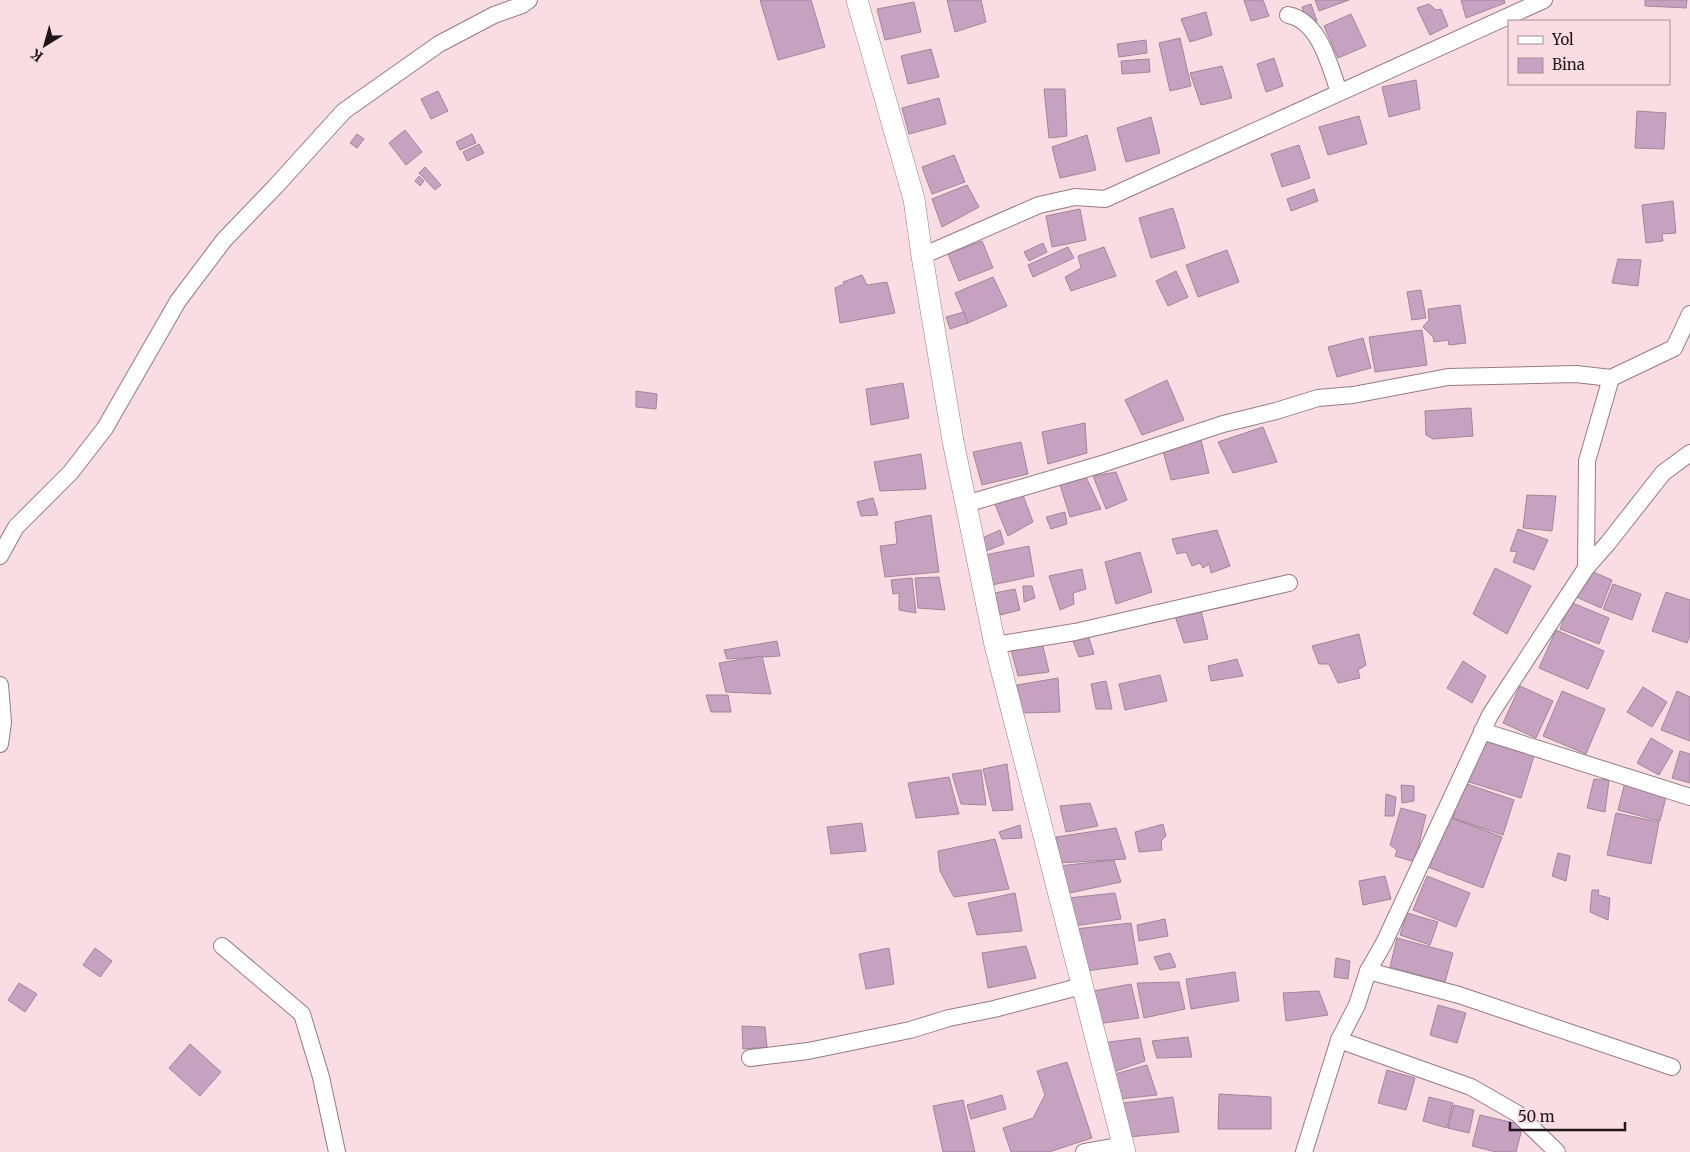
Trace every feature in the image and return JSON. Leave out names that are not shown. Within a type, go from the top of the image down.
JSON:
[{"type":"street","points":[[858,0],[914,199],[953,441],[995,645],[1124,1149],[1084,1152]]},
{"type":"street","points":[[922,256],[1039,205],[1075,197],[1106,199],[1544,0]]},
{"type":"street","points":[[0,556],[16,528],[71,472],[105,428],[178,301],[224,240],[344,111],[439,44],[522,2]]},
{"type":"street","points":[[1288,15],[1294,16],[1310,28],[1318,37],[1339,92]]},
{"type":"street","points":[[966,504],[1102,464],[1223,424],[1318,398],[1353,395],[1448,378],[1576,374],[1611,378],[1674,348],[1690,314]]},
{"type":"street","points":[[1586,568],[1587,461],[1611,378]]},
{"type":"street","points":[[1304,1152],[1339,1040],[1357,1005],[1368,972],[1384,943],[1490,714],[1586,568],[1663,473],[1690,453]]},
{"type":"street","points":[[995,645],[1075,632],[1289,583]]},
{"type":"street","points":[[0,685],[3,722],[0,744]]},
{"type":"street","points":[[1482,731],[1690,797]]},
{"type":"street","points":[[222,946],[302,1014],[321,1077],[337,1152]]},
{"type":"street","points":[[1368,972],[1459,995],[1672,1067]]},
{"type":"street","points":[[750,1058],[808,1051],[910,1030],[949,1018],[994,1009],[1082,986]]},
{"type":"street","points":[[1339,1040],[1471,1087],[1518,1114],[1557,1152]]},
{"type":"building","points":[[760,0],[811,0],[825,47],[778,60]]},
{"type":"building","points":[[947,0],[981,0],[986,22],[955,32]]},
{"type":"building","points":[[1244,0],[1263,0],[1269,16],[1251,21]]},
{"type":"building","points":[[1315,0],[1349,0],[1319,11]]},
{"type":"building","points":[[1461,0],[1504,0],[1505,3],[1466,18]]},
{"type":"building","points":[[1645,0],[1687,0],[1686,8],[1645,6]]},
{"type":"building","points":[[914,2],[921,32],[885,40],[877,9]]},
{"type":"building","points":[[1311,4],[1317,21],[1308,24],[1302,7]]},
{"type":"building","points":[[1429,4],[1436,10],[1441,9],[1448,26],[1430,35],[1417,8]]},
{"type":"building","points":[[1206,12],[1212,35],[1190,42],[1181,19]]},
{"type":"building","points":[[1351,14],[1366,46],[1338,58],[1324,26]]},
{"type":"building","points":[[1180,38],[1191,86],[1170,91],[1159,43]]},
{"type":"building","points":[[1146,40],[1147,53],[1119,57],[1117,44]]},
{"type":"building","points":[[931,49],[939,77],[908,84],[901,56]]},
{"type":"building","points":[[1274,58],[1283,86],[1266,92],[1257,64]]},
{"type":"building","points":[[1149,59],[1150,72],[1122,74],[1121,61]]},
{"type":"building","points":[[1222,66],[1232,98],[1201,105],[1190,73]]},
{"type":"building","points":[[1416,80],[1420,109],[1389,117],[1382,87]]},
{"type":"building","points":[[1044,89],[1065,89],[1067,136],[1049,138]]},
{"type":"building","points":[[438,91],[448,111],[431,119],[421,99]]},
{"type":"building","points":[[939,98],[946,124],[909,134],[902,108]]},
{"type":"building","points":[[1637,111],[1666,113],[1664,149],[1635,148]]},
{"type":"building","points":[[1359,116],[1367,144],[1328,155],[1319,127]]},
{"type":"building","points":[[1151,117],[1160,153],[1126,162],[1117,128]]},
{"type":"building","points":[[405,130],[422,152],[406,165],[389,143]]},
{"type":"building","points":[[357,134],[364,139],[357,148],[350,143]]},
{"type":"building","points":[[472,134],[476,143],[460,150],[456,142]]},
{"type":"building","points":[[1087,135],[1096,170],[1060,178],[1052,147]]},
{"type":"building","points":[[479,144],[484,153],[467,161],[463,152]]},
{"type":"building","points":[[1299,145],[1310,178],[1282,187],[1271,154]]},
{"type":"building","points":[[954,155],[965,182],[932,194],[922,167]]},
{"type":"building","points":[[425,167],[441,185],[435,190],[419,173]]},
{"type":"building","points":[[419,176],[424,181],[420,186],[415,181]]},
{"type":"building","points":[[967,185],[979,207],[942,227],[932,199]]},
{"type":"building","points":[[1314,189],[1318,201],[1291,211],[1287,199]]},
{"type":"building","points":[[1673,201],[1676,233],[1662,234],[1663,241],[1646,243],[1642,205]]},
{"type":"building","points":[[1173,208],[1185,248],[1151,258],[1139,218]]},
{"type":"building","points":[[1080,209],[1086,240],[1052,247],[1046,216]]},
{"type":"building","points":[[982,241],[993,268],[959,281],[948,254]]},
{"type":"building","points":[[1043,243],[1047,252],[1029,261],[1024,252]]},
{"type":"building","points":[[1068,247],[1074,258],[1033,277],[1028,265]]},
{"type":"building","points":[[1104,247],[1116,276],[1071,291],[1065,277],[1081,268],[1078,256]]},
{"type":"building","points":[[1227,250],[1239,282],[1198,297],[1186,265]]},
{"type":"building","points":[[1618,259],[1641,260],[1638,286],[1612,283]]},
{"type":"building","points":[[1176,271],[1188,297],[1168,306],[1156,281]]},
{"type":"building","points":[[862,275],[867,285],[887,282],[895,313],[840,323],[835,288],[844,284],[843,282]]},
{"type":"building","points":[[993,277],[1007,306],[968,323],[955,293]]},
{"type":"building","points":[[1421,290],[1426,318],[1412,320],[1407,292]]},
{"type":"building","points":[[1460,305],[1466,343],[1449,345],[1448,340],[1434,342],[1433,337],[1423,327],[1429,320],[1428,309]]},
{"type":"building","points":[[964,312],[968,323],[950,329],[946,317]]},
{"type":"building","points":[[1422,330],[1427,365],[1375,372],[1369,337]]},
{"type":"building","points":[[1363,338],[1371,368],[1337,377],[1328,347]]},
{"type":"building","points":[[1167,380],[1184,420],[1142,435],[1125,400]]},
{"type":"building","points":[[903,383],[909,418],[871,425],[866,389]]},
{"type":"building","points":[[636,391],[657,394],[656,409],[636,407]]},
{"type":"building","points":[[1471,408],[1473,436],[1433,439],[1426,435],[1425,411]]},
{"type":"building","points":[[1085,423],[1087,453],[1048,464],[1042,432]]},
{"type":"building","points":[[1263,427],[1277,462],[1233,473],[1218,442]]},
{"type":"building","points":[[1201,440],[1209,473],[1171,480],[1163,451]]},
{"type":"building","points":[[1021,442],[1028,474],[982,485],[973,452]]},
{"type":"building","points":[[921,454],[926,489],[880,491],[874,462]]},
{"type":"building","points":[[1116,472],[1127,500],[1106,509],[1093,476]]},
{"type":"building","points":[[1086,477],[1101,509],[1070,517],[1060,485]]},
{"type":"building","points":[[1023,495],[1033,522],[1008,536],[994,502]]},
{"type":"building","points":[[1527,495],[1556,496],[1552,531],[1523,528]]},
{"type":"building","points":[[873,498],[878,515],[861,516],[857,502]]},
{"type":"building","points":[[1065,512],[1067,524],[1051,529],[1046,517]]},
{"type":"building","points":[[931,515],[939,572],[885,577],[880,546],[897,544],[895,522]]},
{"type":"building","points":[[1518,529],[1548,540],[1534,570],[1513,562],[1517,552],[1510,551]]},
{"type":"building","points":[[1000,530],[1004,544],[983,552],[980,539]]},
{"type":"building","points":[[1217,530],[1230,566],[1211,573],[1209,564],[1203,568],[1200,563],[1192,566],[1186,552],[1177,554],[1172,539]]},
{"type":"building","points":[[1029,546],[1034,576],[992,585],[985,555]]},
{"type":"building","points":[[1140,552],[1152,592],[1116,604],[1105,562]]},
{"type":"building","points":[[1495,568],[1531,586],[1507,634],[1473,614]]},
{"type":"building","points":[[1082,569],[1086,589],[1073,593],[1074,604],[1060,610],[1049,576]]},
{"type":"building","points":[[1586,569],[1612,580],[1601,608],[1574,596]]},
{"type":"building","points":[[939,577],[945,610],[918,608],[915,578]]},
{"type":"building","points":[[912,578],[916,613],[899,610],[899,593],[893,594],[891,580]]},
{"type":"building","points":[[1613,584],[1641,594],[1632,620],[1603,609]]},
{"type":"building","points":[[1023,586],[1032,586],[1035,598],[1024,602]]},
{"type":"building","points":[[1015,589],[1020,610],[1000,615],[995,593]]},
{"type":"building","points":[[1666,592],[1690,600],[1690,635],[1687,643],[1652,631]]},
{"type":"building","points":[[1570,602],[1609,618],[1599,644],[1560,629]]},
{"type":"building","points":[[1200,606],[1208,639],[1184,643],[1174,613]]},
{"type":"building","points":[[1556,630],[1604,651],[1588,689],[1539,668]]},
{"type":"building","points":[[1087,632],[1094,654],[1079,657],[1071,636]]},
{"type":"building","points":[[1359,634],[1366,665],[1358,670],[1360,678],[1338,683],[1329,664],[1319,664],[1312,646]]},
{"type":"building","points":[[777,641],[780,656],[727,659],[724,650]]},
{"type":"building","points":[[1042,642],[1049,672],[1018,676],[1010,646]]},
{"type":"building","points":[[762,656],[771,694],[726,692],[719,663]]},
{"type":"building","points":[[1237,659],[1243,676],[1211,681],[1208,666]]},
{"type":"building","points":[[1463,661],[1486,676],[1472,703],[1447,688]]},
{"type":"building","points":[[1160,675],[1167,701],[1125,710],[1119,684]]},
{"type":"building","points":[[1058,678],[1060,712],[1021,713],[1017,685]]},
{"type":"building","points":[[1106,681],[1112,709],[1096,709],[1091,684]]},
{"type":"building","points":[[1520,686],[1553,701],[1536,738],[1503,723]]},
{"type":"building","points":[[1643,687],[1667,702],[1652,727],[1627,712]]},
{"type":"building","points":[[1562,691],[1605,709],[1586,754],[1543,736]]},
{"type":"building","points":[[1677,691],[1690,697],[1690,741],[1661,730]]},
{"type":"building","points":[[706,695],[728,695],[731,712],[711,712]]},
{"type":"building","points":[[1651,738],[1673,751],[1659,775],[1637,763]]},
{"type":"building","points":[[1482,740],[1534,756],[1521,798],[1469,782]]},
{"type":"building","points":[[1680,751],[1690,754],[1690,783],[1672,778]]},
{"type":"building","points":[[1007,764],[1013,810],[993,811],[983,769]]},
{"type":"building","points":[[981,770],[986,805],[961,804],[952,774]]},
{"type":"building","points":[[949,777],[959,814],[916,818],[908,783]]},
{"type":"building","points":[[1594,779],[1609,780],[1605,812],[1587,808]]},
{"type":"building","points":[[1625,782],[1667,793],[1660,821],[1618,810]]},
{"type":"building","points":[[1464,783],[1514,800],[1503,835],[1453,818]]},
{"type":"building","points":[[1401,785],[1414,786],[1414,801],[1402,803]]},
{"type":"building","points":[[1386,794],[1396,797],[1394,816],[1385,816]]},
{"type":"building","points":[[1090,803],[1098,826],[1066,832],[1060,806]]},
{"type":"building","points":[[1401,808],[1426,815],[1415,862],[1395,856],[1397,850],[1390,845]]},
{"type":"building","points":[[1616,813],[1659,822],[1651,864],[1607,855]]},
{"type":"building","points":[[1447,816],[1502,837],[1483,888],[1428,867]]},
{"type":"building","points":[[862,823],[866,851],[831,854],[827,827]]},
{"type":"building","points":[[1163,824],[1166,836],[1161,841],[1162,850],[1139,852],[1135,832]]},
{"type":"building","points":[[1020,825],[1022,838],[1002,839],[999,832]]},
{"type":"building","points":[[1116,828],[1126,859],[1058,863],[1054,850],[1058,848],[1056,837]]},
{"type":"building","points":[[995,839],[1009,889],[954,897],[940,871],[938,851]]},
{"type":"building","points":[[1558,853],[1570,856],[1566,881],[1552,876]]},
{"type":"building","points":[[1114,860],[1121,882],[1065,894],[1058,866]]},
{"type":"building","points":[[1385,876],[1391,899],[1363,905],[1359,881]]},
{"type":"building","points":[[1427,876],[1470,893],[1456,927],[1413,910]]},
{"type":"building","points":[[1592,890],[1599,890],[1598,895],[1610,898],[1608,920],[1590,912]]},
{"type":"building","points":[[1015,893],[1022,931],[977,935],[968,903]]},
{"type":"building","points":[[1115,893],[1121,919],[1074,926],[1068,898]]},
{"type":"building","points":[[1407,913],[1438,922],[1430,945],[1400,935]]},
{"type":"building","points":[[1165,919],[1168,936],[1139,941],[1137,925]]},
{"type":"building","points":[[1131,923],[1138,964],[1086,971],[1075,929]]},
{"type":"building","points":[[1397,938],[1453,953],[1445,982],[1390,967]]},
{"type":"building","points":[[1026,946],[1036,978],[988,988],[982,953]]},
{"type":"building","points":[[95,948],[112,961],[100,977],[83,965]]},
{"type":"building","points":[[889,948],[894,984],[866,989],[859,954]]},
{"type":"building","points":[[1170,953],[1176,967],[1160,970],[1154,957]]},
{"type":"building","points":[[1336,958],[1350,961],[1348,979],[1334,977]]},
{"type":"building","points":[[1235,972],[1239,1001],[1191,1009],[1186,979]]},
{"type":"building","points":[[1179,982],[1185,1009],[1144,1018],[1137,983]]},
{"type":"building","points":[[19,983],[37,994],[25,1012],[8,1000]]},
{"type":"building","points":[[1131,984],[1139,1018],[1097,1024],[1088,992]]},
{"type":"building","points":[[1319,991],[1328,1015],[1286,1021],[1283,993]]},
{"type":"building","points":[[1438,1005],[1466,1013],[1457,1043],[1430,1035]]},
{"type":"building","points":[[742,1026],[765,1027],[767,1047],[743,1049]]},
{"type":"building","points":[[1188,1037],[1192,1057],[1157,1058],[1152,1041]]},
{"type":"building","points":[[1140,1038],[1145,1061],[1108,1074],[1101,1043]]},
{"type":"building","points":[[190,1044],[221,1072],[200,1096],[169,1068]]},
{"type":"building","points":[[1067,1062],[1092,1138],[1049,1152],[1011,1152],[1003,1128],[1033,1118],[1045,1095],[1037,1071]]},
{"type":"building","points":[[1147,1065],[1157,1095],[1119,1099],[1111,1075]]},
{"type":"building","points":[[1387,1070],[1415,1078],[1406,1110],[1378,1103]]},
{"type":"building","points":[[1219,1094],[1271,1097],[1271,1129],[1218,1129]]},
{"type":"building","points":[[1002,1095],[1006,1109],[971,1119],[967,1105]]},
{"type":"building","points":[[1173,1097],[1179,1132],[1129,1137],[1123,1103]]},
{"type":"building","points":[[1429,1097],[1453,1103],[1447,1128],[1423,1121]]},
{"type":"building","points":[[963,1100],[975,1152],[943,1152],[933,1106]]},
{"type":"building","points":[[1454,1105],[1474,1110],[1469,1133],[1448,1128]]},
{"type":"building","points":[[1480,1115],[1523,1125],[1516,1152],[1496,1152],[1472,1146]]}]
